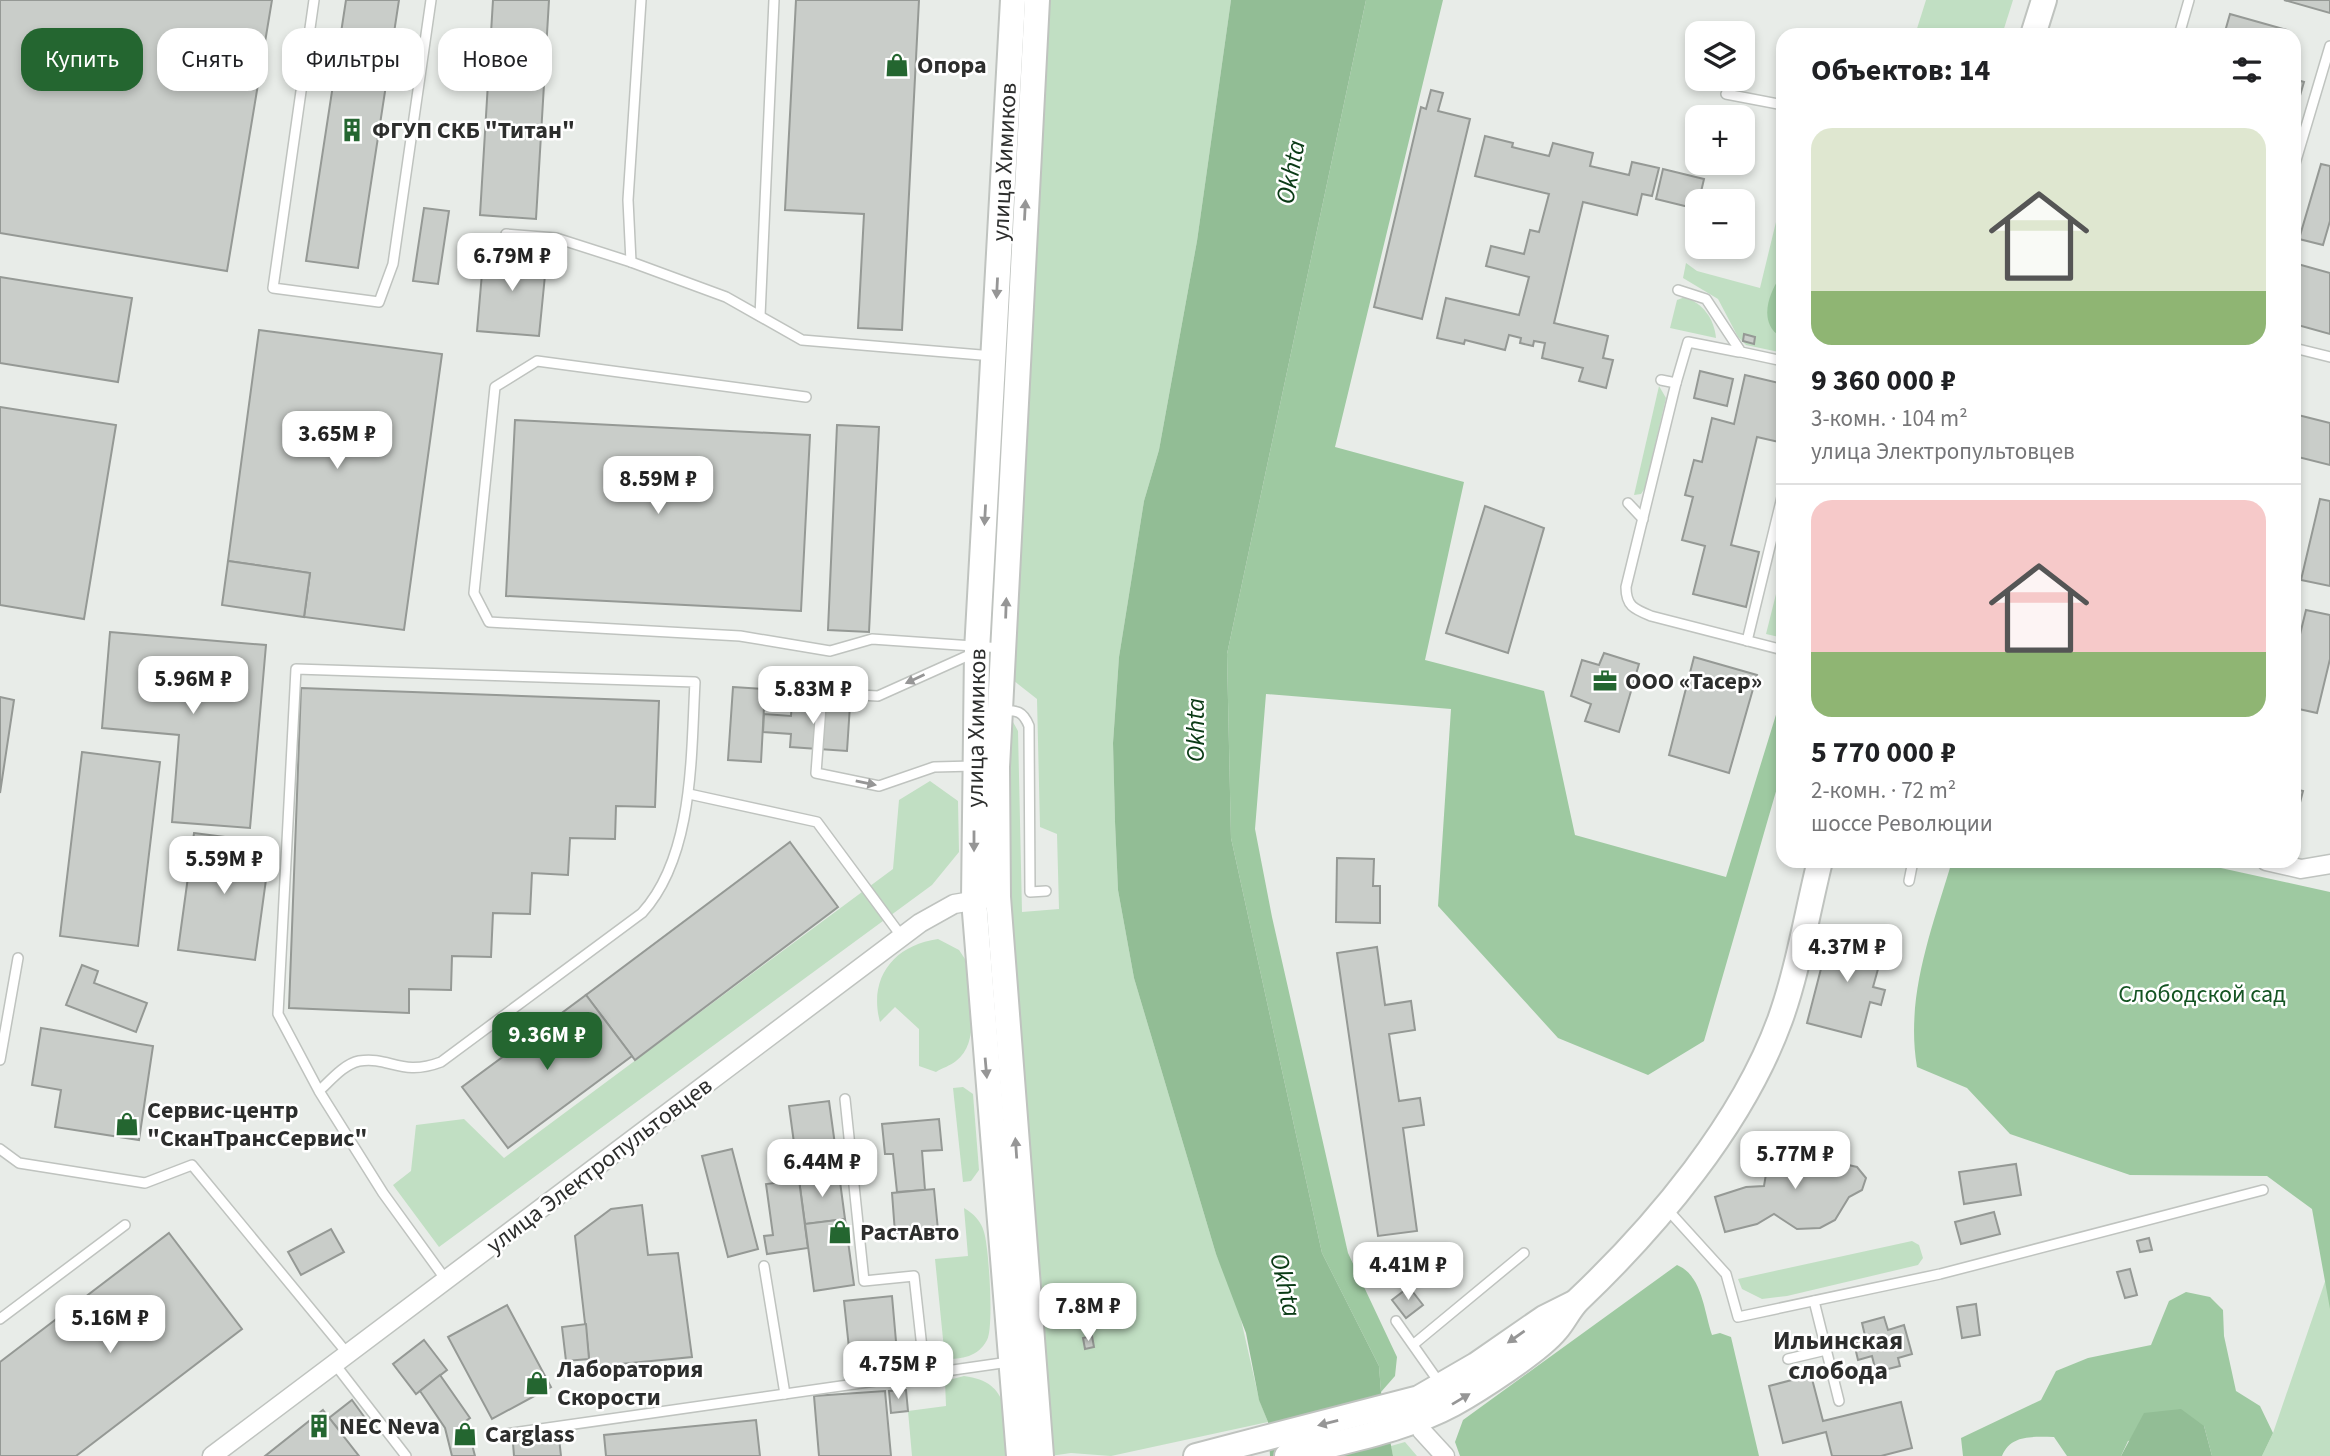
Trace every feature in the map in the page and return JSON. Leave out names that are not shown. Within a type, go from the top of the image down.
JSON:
[{"type":"street","name":"улица Химиков","points":[[986,898],[1004,649],[1005,357],[1013,0]]},
{"type":"street","name":"улица Химиков","points":[[1019,1456],[1021,1361],[974,766],[978,648],[1037,0]]},
{"type":"street","points":[[2035,28],[2044,0]]},
{"type":"street","points":[[2297,868],[2330,864]]},
{"type":"street","points":[[1196,1456],[1253,1443],[1403,1417],[1452,1405],[1555,1332],[1575,1303],[1608,1273],[1666,1208],[1733,1113],[1761,1063],[1781,1019],[1818,868]]},
{"type":"street","name":"улица Электропультовцев","points":[[212,1456],[902,937],[934,914],[954,904],[986,898]]},
{"type":"street","points":[[1287,1456],[1403,1417],[1442,1386],[1544,1318],[1575,1303]]},
{"type":"street","name":"улица Химиков","points":[[1021,1361],[1041,1456]]},
{"type":"street","points":[[1403,1417],[1422,1431],[1445,1456]]},
{"type":"lane","points":[[314,0],[273,288],[379,302],[393,264],[431,0]]},
{"type":"lane","points":[[631,262],[628,200],[641,0]]},
{"type":"lane","points":[[760,316],[774,0]]},
{"type":"lane","points":[[2181,28],[2189,0]]},
{"type":"lane","points":[[2301,143],[2330,46]]},
{"type":"lane","points":[[1726,94],[1776,104]]},
{"type":"lane","points":[[506,234],[556,238],[631,262],[726,297],[802,340],[1005,357]]},
{"type":"lane","points":[[1678,290],[1706,299],[1741,352]]},
{"type":"lane","points":[[1776,360],[1688,342],[1626,587],[1626,599],[1632,609],[1776,648]]},
{"type":"lane","points":[[2301,350],[2330,357]]},
{"type":"lane","points":[[806,397],[537,361],[495,387],[474,593],[489,622],[740,636],[830,651],[872,639],[1004,649]]},
{"type":"lane","points":[[1661,380],[1676,383]]},
{"type":"lane","points":[[1628,503],[1643,519]]},
{"type":"lane","points":[[1747,641],[1776,523]]},
{"type":"lane","points":[[974,766],[934,767],[879,786],[816,773],[822,693],[878,695],[978,648]]},
{"type":"lane","points":[[319,1091],[345,1068],[359,1061],[407,1069],[424,1068],[441,1062],[642,913],[666,880],[689,794],[695,682],[296,669],[278,1014],[319,1091],[383,1193],[446,1280]]},
{"type":"lane","points":[[1000,711],[1018,710],[1025,715],[1029,726],[1030,892],[1046,891]]},
{"type":"lane","points":[[689,794],[817,822],[902,937]]},
{"type":"lane","points":[[1909,881],[1912,868]]},
{"type":"lane","points":[[0,1060],[18,958]]},
{"type":"lane","points":[[845,1099],[864,1281],[915,1276],[925,1375]]},
{"type":"lane","points":[[0,1149],[19,1163],[145,1183],[192,1165],[341,1358],[406,1456]]},
{"type":"lane","points":[[1666,1208],[1726,1274],[1738,1317],[1981,1264],[2263,1190]]},
{"type":"lane","points":[[0,1319],[125,1225]]},
{"type":"lane","points":[[1415,1344],[1524,1253]]},
{"type":"lane","points":[[764,1266],[785,1394]]},
{"type":"lane","points":[[1814,1301],[1839,1401]]},
{"type":"lane","points":[[1396,1321],[1415,1344],[1442,1386]]},
{"type":"lane","points":[[1788,1359],[1826,1350]]},
{"type":"lane","points":[[491,1436],[1021,1361]]},
{"type":"shaded area","points":[[1046,0],[1231,0],[1197,241],[1159,450],[1144,501],[1119,657],[1113,743],[1115,822],[1118,890],[1134,978],[1216,1254],[1237,1302],[1259,1399],[1268,1422],[1111,1456],[1071,1453],[1050,1456],[1010,913],[1008,720],[1013,722],[1018,731],[1022,912],[1059,909],[1057,834],[1040,827],[1037,699],[1013,680]]},
{"type":"shaded area","points":[[1926,0],[2013,0],[2004,28],[1917,28]]},
{"type":"shaded area","points":[[1776,222],[1776,351],[1746,345],[1738,337],[1718,299],[1683,278],[1686,263],[1697,271],[1760,288]]},
{"type":"shaded area","points":[[1685,297],[1707,313],[1716,338],[1670,328],[1677,300]]},
{"type":"shaded area","points":[[1659,386],[1666,398],[1645,488],[1641,494],[1634,495]]},
{"type":"shaded area","points":[[1776,594],[1776,636],[1766,634]]},
{"type":"shaded area","points":[[930,781],[958,801],[959,852],[932,885],[439,1247],[393,1185],[411,1171],[416,1125],[464,1119],[504,1158],[893,869],[899,800]]},
{"type":"shaded area","points":[[938,939],[959,950],[965,959],[972,1028],[964,1052],[954,1063],[936,1072],[919,1066],[919,1029],[895,1007],[880,1022],[877,1006],[881,978],[897,956],[922,942]]},
{"type":"shaded area","points":[[963,1087],[973,1094],[979,1170],[971,1181],[963,1182],[953,1088]]},
{"type":"shaded area","points":[[964,1208],[979,1221],[986,1241],[990,1288],[989,1333],[983,1346],[974,1353],[945,1359],[935,1259],[968,1256]]},
{"type":"shaded area","points":[[1912,1241],[1919,1245],[1923,1258],[1918,1265],[1787,1296],[1762,1299],[1742,1289],[1738,1279]]},
{"type":"shaded area","points":[[2330,1267],[2330,1456],[2262,1456],[2273,1433]]},
{"type":"shaded area","points":[[964,1376],[980,1380],[998,1394],[1006,1415],[1009,1456],[912,1456],[908,1411],[946,1406],[945,1381]]},
{"type":"shaded area","points":[[1405,1442],[1417,1456],[1393,1456],[1391,1446]]},
{"type":"green space","points":[[1366,0],[1443,0],[1335,447],[1464,482],[1425,660],[1544,691],[1575,835],[1726,877],[1776,715],[1776,791],[1704,1041],[1648,1075],[1558,1038],[1438,906],[1451,709],[1266,694],[1255,829],[1272,917],[1348,1253],[1397,1357],[1395,1376],[1381,1392],[1379,1366],[1322,1253],[1231,838],[1227,654]]},
{"type":"green space","points":[[1776,284],[1776,333],[1767,316]]},
{"type":"green space","name":"Слободской сад","points":[[1950,868],[2221,868],[2330,892],[2330,1309],[2312,1209],[2267,1176],[2130,1175],[2010,1134],[1967,1088],[1917,1067],[1915,1014],[1929,937]]},
{"type":"green space","points":[[1677,1265],[1692,1277],[1697,1285],[1712,1335],[1720,1333],[1731,1337],[1759,1456],[1460,1456],[1455,1442],[1463,1420]]},
{"type":"green space","points":[[2186,1292],[2210,1297],[2223,1310],[2224,1336],[2236,1391],[2260,1406],[2273,1433],[2262,1456],[2212,1456],[2204,1426],[2128,1441],[2121,1456],[2067,1456],[2054,1437],[2038,1437],[2017,1440],[2002,1456],[1963,1456],[1961,1438],[2041,1400],[2056,1371],[2088,1358],[2151,1345],[2169,1301]]},
{"type":"water","name":"Okhta","points":[[1231,0],[1366,0],[1227,654],[1231,838],[1322,1253],[1379,1366],[1393,1456],[1270,1456],[1268,1422],[1259,1400],[1246,1333],[1216,1254],[1134,978],[1118,890],[1113,743],[1119,657],[1144,501],[1159,450],[1197,241]]},
{"type":"water","points":[[2181,1409],[2204,1426],[2212,1456],[2121,1456],[2144,1413]]},
{"type":"building","points":[[0,0],[272,0],[267,28],[157,28],[157,91],[257,91],[227,271],[0,233]]},
{"type":"building","name":"ФГУП СКБ \"Титан\"","points":[[346,0],[399,0],[395,28],[342,28]]},
{"type":"building","points":[[493,0],[549,0],[547,28],[491,28]]},
{"type":"building","points":[[796,0],[919,0],[902,330],[858,328],[864,214],[785,210]]},
{"type":"building","points":[[2284,0],[2330,0],[2330,13]]},
{"type":"building","points":[[2230,14],[2280,28],[2226,28]]},
{"type":"building","points":[[1431,90],[1443,93],[1438,111],[1470,119],[1422,319],[1374,307],[1421,107],[1426,109]]},
{"type":"building","name":"ФГУП СКБ \"Титан\"","points":[[332,91],[385,91],[358,268],[306,261]]},
{"type":"building","points":[[487,91],[544,91],[536,219],[480,215]]},
{"type":"building","points":[[1485,136],[1513,143],[1512,147],[1549,156],[1553,143],[1593,153],[1590,166],[1629,175],[1632,162],[1659,168],[1652,196],[1642,194],[1637,215],[1583,202],[1554,323],[1608,336],[1603,358],[1613,360],[1606,388],[1579,381],[1583,368],[1542,358],[1545,343],[1534,341],[1533,346],[1520,343],[1521,338],[1509,335],[1505,350],[1465,340],[1464,344],[1437,338],[1446,298],[1519,315],[1529,277],[1486,266],[1491,246],[1524,254],[1530,230],[1539,232],[1549,194],[1475,176]]},
{"type":"building","points":[[2321,164],[2330,166],[2330,221],[2323,245],[2301,240]]},
{"type":"building","points":[[1663,169],[1704,179],[1702,189],[1685,189],[1685,206],[1656,199]]},
{"type":"building","points":[[424,208],[449,211],[438,284],[413,281]]},
{"type":"building","points":[[484,250],[547,255],[539,336],[477,331]]},
{"type":"building","points":[[2301,265],[2330,273],[2330,334],[2301,326]]},
{"type":"building","points":[[0,277],[132,298],[118,382],[0,363]]},
{"type":"building","points":[[259,330],[442,354],[404,630],[304,617],[310,573],[228,561]]},
{"type":"building","points":[[1744,334],[1755,337],[1754,344],[1743,341]]},
{"type":"building","points":[[1700,371],[1733,379],[1727,406],[1694,398]]},
{"type":"building","points":[[1745,375],[1776,382],[1776,441],[1757,437],[1731,545],[1759,552],[1746,607],[1693,594],[1705,546],[1682,540],[1693,497],[1685,495],[1694,460],[1702,462],[1712,418],[1734,424]]},
{"type":"building","points":[[0,407],[116,425],[84,619],[0,605]]},
{"type":"building","points":[[2301,416],[2330,423],[2330,465],[2301,458]]},
{"type":"building","points":[[515,420],[810,435],[801,611],[506,596]]},
{"type":"building","points":[[837,425],[879,427],[869,632],[828,630]]},
{"type":"building","points":[[2320,499],[2330,501],[2330,586],[2301,580]]},
{"type":"building","points":[[1485,506],[1544,528],[1508,653],[1446,633]]},
{"type":"building","points":[[228,561],[310,573],[304,617],[222,605]]},
{"type":"building","points":[[2306,610],[2330,615],[2330,659],[2317,713],[2301,710],[2301,630]]},
{"type":"building","points":[[110,632],[266,645],[250,828],[172,822],[179,735],[102,728]]},
{"type":"building","name":"ООО «Тасер»","points":[[1604,653],[1639,664],[1619,732],[1585,721],[1591,704],[1571,696],[1582,660],[1599,665]]},
{"type":"building","points":[[1694,657],[1757,675],[1729,773],[1669,755]]},
{"type":"building","points":[[733,687],[765,689],[761,762],[728,760]]},
{"type":"building","points":[[301,688],[659,701],[655,807],[616,806],[615,839],[570,838],[568,875],[532,873],[530,914],[493,913],[491,957],[452,956],[451,990],[409,989],[409,1013],[289,1008]]},
{"type":"building","points":[[0,697],[14,700],[0,793]]},
{"type":"building","points":[[792,701],[850,705],[847,751],[790,747],[791,734],[763,732],[764,714],[791,716]]},
{"type":"building","points":[[82,752],[160,762],[138,946],[60,936]]},
{"type":"building","points":[[194,833],[271,843],[255,960],[178,950]]},
{"type":"building","points":[[790,842],[838,907],[635,1060],[586,995]]},
{"type":"building","points":[[1337,858],[1374,859],[1373,886],[1380,886],[1380,923],[1336,922]]},
{"type":"building","points":[[1831,930],[1885,944],[1873,987],[1885,990],[1881,1005],[1870,1002],[1861,1037],[1807,1023]]},
{"type":"building","points":[[1377,947],[1385,1005],[1411,1001],[1415,1030],[1389,1034],[1399,1101],[1420,1098],[1424,1125],[1403,1128],[1417,1231],[1378,1236],[1337,953]]},
{"type":"building","points":[[82,965],[98,971],[94,983],[147,1003],[136,1032],[66,1005]]},
{"type":"building","points":[[586,995],[632,1056],[508,1148],[462,1087]]},
{"type":"building","points":[[41,1028],[153,1046],[139,1140],[55,1127],[61,1090],[32,1085]]},
{"type":"building","points":[[829,1101],[839,1174],[799,1180],[789,1106]]},
{"type":"building","points":[[939,1119],[942,1150],[922,1151],[925,1190],[897,1192],[893,1154],[885,1154],[882,1124]]},
{"type":"building","points":[[1802,1144],[1825,1148],[1844,1164],[1857,1167],[1866,1178],[1862,1190],[1849,1197],[1835,1220],[1820,1228],[1797,1229],[1774,1214],[1757,1224],[1725,1232],[1715,1197],[1746,1187],[1764,1186],[1766,1174],[1776,1158],[1789,1148]]},
{"type":"building","points":[[732,1149],[758,1249],[728,1257],[702,1156]]},
{"type":"building","points":[[2016,1164],[2021,1195],[1964,1204],[1959,1172]]},
{"type":"building","points":[[839,1174],[845,1219],[805,1224],[799,1180]]},
{"type":"building","points":[[799,1180],[808,1248],[767,1254],[764,1236],[773,1235],[766,1184]]},
{"type":"building","points":[[934,1189],[938,1230],[895,1233],[892,1193]]},
{"type":"building","points":[[642,1205],[648,1255],[678,1253],[692,1357],[590,1367],[575,1236],[611,1209]]},
{"type":"building","points":[[1994,1212],[2000,1234],[1961,1244],[1955,1222]]},
{"type":"building","points":[[845,1219],[854,1285],[814,1291],[805,1224]]},
{"type":"building","points":[[331,1229],[344,1252],[301,1275],[288,1252]]},
{"type":"building","points":[[169,1233],[242,1329],[76,1456],[0,1456],[0,1362]]},
{"type":"building","points":[[2149,1238],[2152,1250],[2140,1252],[2137,1241]]},
{"type":"building","points":[[2130,1269],[2137,1295],[2125,1298],[2117,1272]]},
{"type":"building","points":[[1409,1287],[1423,1305],[1406,1318],[1392,1300]]},
{"type":"building","points":[[892,1296],[898,1364],[851,1367],[844,1301]]},
{"type":"building","points":[[1976,1304],[1980,1335],[1962,1338],[1957,1307]]},
{"type":"building","points":[[507,1305],[551,1387],[492,1419],[448,1337]]},
{"type":"building","points":[[1884,1317],[1888,1330],[1904,1325],[1912,1354],[1898,1358],[1900,1366],[1876,1372],[1872,1356],[1858,1360],[1854,1343],[1866,1340],[1862,1323]]},
{"type":"building","points":[[586,1324],[589,1359],[566,1361],[562,1327]]},
{"type":"building","points":[[1092,1336],[1094,1347],[1085,1349],[1083,1338]]},
{"type":"building","points":[[424,1340],[447,1370],[416,1394],[393,1364]]},
{"type":"building","points":[[440,1375],[470,1418],[466,1421],[475,1456],[452,1456],[445,1428],[420,1391]]},
{"type":"building","points":[[1811,1375],[1823,1421],[1901,1402],[1912,1448],[1881,1456],[1832,1456],[1826,1432],[1783,1443],[1769,1386]]},
{"type":"building","points":[[906,1390],[908,1411],[891,1413],[889,1391]]},
{"type":"building","points":[[885,1391],[891,1456],[819,1456],[814,1396]]},
{"type":"building","points":[[352,1400],[365,1418],[343,1435],[329,1418]]},
{"type":"building","name":"NEC Neva","points":[[323,1410],[359,1456],[265,1456]]},
{"type":"building","points":[[756,1420],[760,1456],[606,1456],[604,1435]]},
{"type":"building","points":[[559,1438],[561,1456],[514,1456],[513,1443]]},
{"type":"place","name":"Опора","points":[[897,65]]},
{"type":"place","name":"ФГУП СКБ \"Титан\"","points":[[352,130]]},
{"type":"place","name":"ООО «Тасер»","points":[[1605,681]]},
{"type":"place","name":"Сервис-центр \"СканТрансСервис\"","points":[[127,1124]]},
{"type":"place","name":"РастАвто","points":[[840,1232]]},
{"type":"place","name":"Лаборатория Скорости","points":[[537,1383]]},
{"type":"place","name":"NEC Neva","points":[[319,1426]]},
{"type":"place","name":"Carglass","points":[[465,1434]]},
{"type":"district","name":"Ильинская слобода","points":[[1838,1355]]}]
